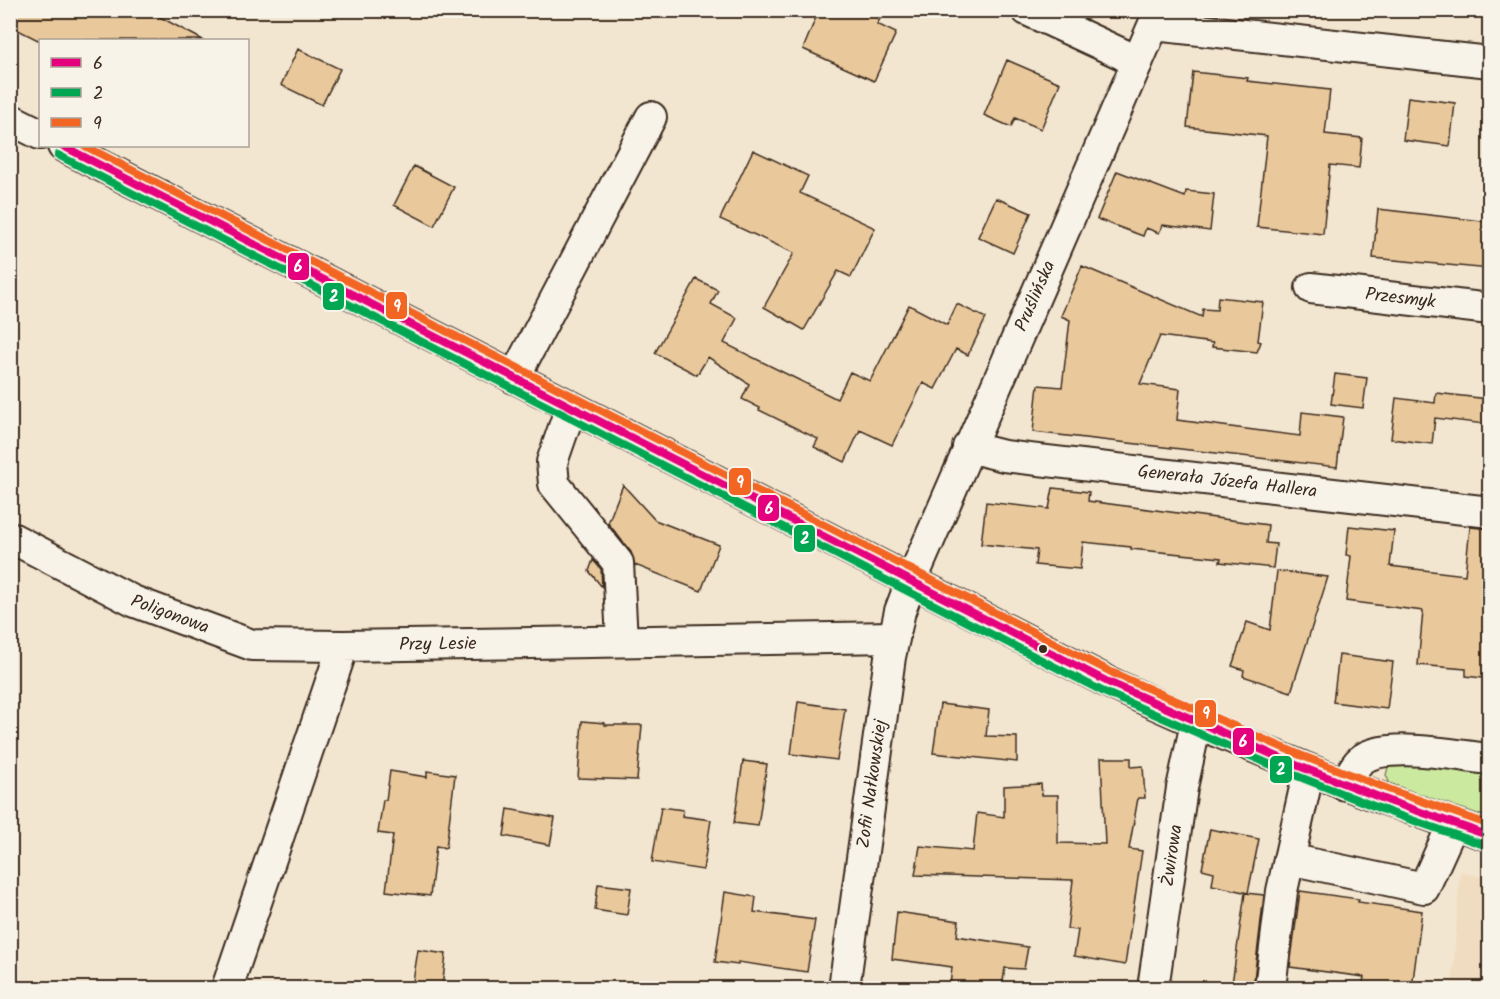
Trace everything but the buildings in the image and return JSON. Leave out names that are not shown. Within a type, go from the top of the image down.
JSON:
[{"type":"street","points":[[1027,10],[1137,63]]},
{"type":"street","points":[[1157,18],[1490,62]]},
{"type":"street","name":"Pruślińska","points":[[911,582],[1157,18]]},
{"type":"street","points":[[514,378],[651,117]]},
{"type":"street","points":[[10,119],[39,134]]},
{"type":"street","points":[[65,147],[1108,682],[1196,723],[1345,785],[1490,836]]},
{"type":"street","name":"Przesmyk","points":[[1311,288],[1490,309]]},
{"type":"street","points":[[571,407],[552,462],[554,484],[618,563],[622,641]]},
{"type":"street","name":"Generała Józefa Hallera","points":[[968,447],[1004,456],[1490,512]]},
{"type":"street","name":"Poligonowa","points":[[10,537],[133,601],[252,645],[343,646]]},
{"type":"street","name":"Zofii Nałkowskiej","points":[[844,988],[894,637],[900,611],[911,582]]},
{"type":"street","name":"Przy Lesie","points":[[343,646],[894,637]]},
{"type":"street","points":[[227,988],[343,646]]},
{"type":"street","name":"Żwirowa","points":[[1153,988],[1182,788],[1196,723]]},
{"type":"street","points":[[1345,785],[1359,761],[1374,753],[1395,749],[1490,759]]},
{"type":"street","points":[[1270,988],[1282,891],[1309,770]]},
{"type":"street","points":[[1289,860],[1424,888],[1453,824]]},
{"type":"shaded area","points":[[1460,871],[1489,879],[1489,988],[1452,988]]},
{"type":"green space","points":[[1397,762],[1489,773],[1489,818],[1390,784],[1386,775],[1388,767]]},
{"type":"transit line","name":"6","points":[[65,147],[1108,682],[1296,765],[1490,836]]},
{"type":"transit line","name":"9","points":[[87,147],[1113,673],[1300,755],[1490,825]]},
{"type":"transit line","name":"2","points":[[58,155],[1104,692],[1292,774],[1389,812],[1487,846]]}]
